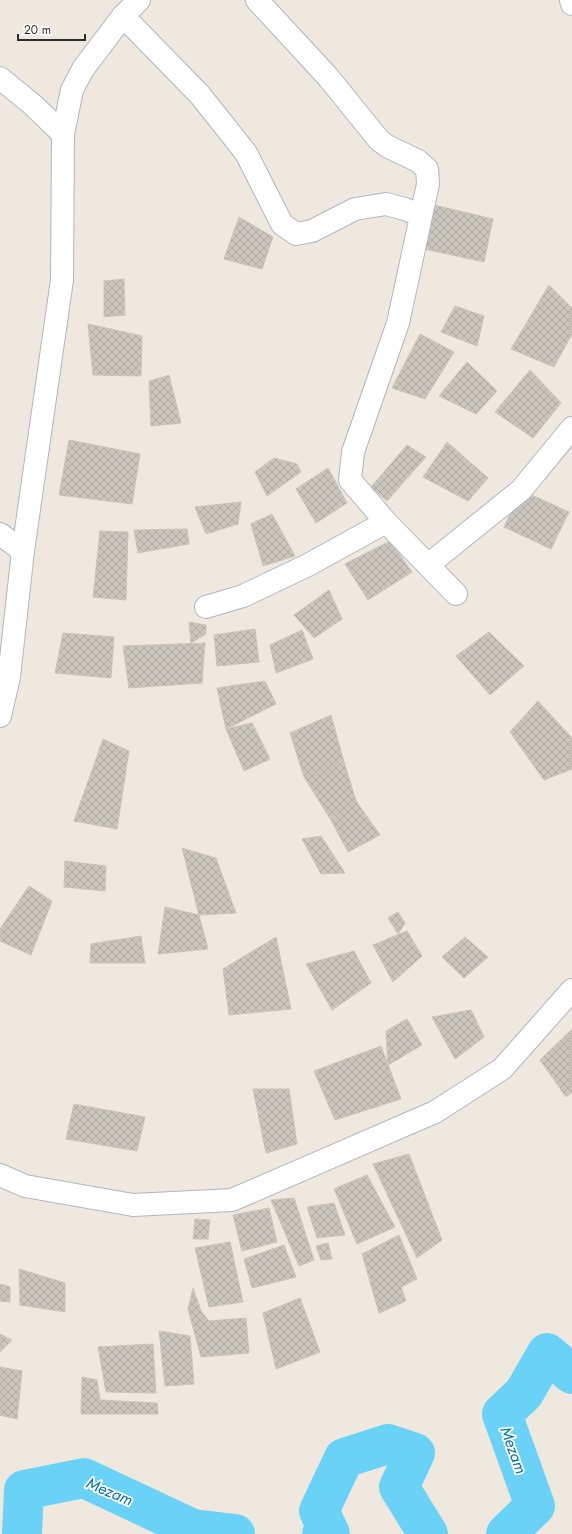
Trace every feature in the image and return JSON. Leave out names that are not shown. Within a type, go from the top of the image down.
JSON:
[{"type":"street","points":[[0,716],[9,677],[23,552],[62,280],[63,134],[72,90],[83,68],[123,16],[139,0]]},
{"type":"street","points":[[257,0],[328,77],[379,140],[386,146],[418,161],[427,169],[428,184],[398,323],[353,452],[350,480],[386,522],[456,594]]},
{"type":"street","points":[[571,0],[572,4]]},
{"type":"street","points":[[123,16],[200,95],[246,153],[282,224],[296,234],[312,231],[355,209],[386,204],[405,209],[421,216]]},
{"type":"street","points":[[0,78],[33,105],[63,134]]},
{"type":"street","points":[[428,565],[521,490],[572,428]]},
{"type":"street","points":[[206,607],[243,596],[308,565],[386,522]]},
{"type":"street","points":[[0,534],[23,552]]},
{"type":"street","points":[[0,1175],[25,1186],[132,1205],[232,1200],[435,1112],[502,1069],[572,990]]},
{"type":"building","points":[[434,205],[493,219],[484,262],[424,249]]},
{"type":"building","points":[[239,217],[273,237],[262,269],[224,259]]},
{"type":"building","points":[[124,279],[125,315],[104,317],[104,281]]},
{"type":"building","points":[[549,285],[572,308],[572,334],[554,367],[511,349]]},
{"type":"building","points":[[455,306],[484,316],[477,346],[441,332]]},
{"type":"building","points":[[88,324],[142,336],[141,376],[93,375]]},
{"type":"building","points":[[420,334],[454,352],[425,399],[392,388]]},
{"type":"building","points":[[467,362],[497,391],[476,414],[439,396]]},
{"type":"building","points":[[530,370],[561,403],[533,438],[495,412]]},
{"type":"building","points":[[169,375],[181,423],[151,426],[149,381]]},
{"type":"building","points":[[69,440],[140,454],[132,504],[59,495]]},
{"type":"building","points":[[447,442],[488,478],[468,501],[423,477]]},
{"type":"building","points":[[407,445],[426,457],[387,501],[371,487]]},
{"type":"building","points":[[274,458],[297,464],[301,472],[267,496],[255,472]]},
{"type":"building","points":[[328,468],[347,503],[316,523],[296,489]]},
{"type":"building","points":[[521,490],[569,512],[551,549],[504,527]]},
{"type":"building","points":[[241,502],[238,524],[206,534],[195,507]]},
{"type":"building","points":[[272,514],[295,556],[263,566],[251,524]]},
{"type":"building","points":[[187,529],[189,544],[138,553],[134,530]]},
{"type":"building","points":[[100,531],[128,532],[126,600],[93,597]]},
{"type":"building","points":[[390,541],[412,572],[368,600],[345,564]]},
{"type":"building","points":[[329,590],[342,619],[314,638],[294,615]]},
{"type":"building","points":[[189,622],[206,625],[206,634],[191,643]]},
{"type":"building","points":[[255,629],[259,662],[217,666],[214,635]]},
{"type":"building","points":[[302,630],[313,659],[276,673],[270,645]]},
{"type":"building","points":[[489,632],[524,666],[490,695],[456,656]]},
{"type":"building","points":[[63,633],[114,637],[111,678],[55,673]]},
{"type":"building","points":[[205,643],[202,683],[129,688],[123,646]]},
{"type":"building","points":[[265,681],[276,704],[226,729],[217,688]]},
{"type":"building","points":[[538,701],[572,738],[572,769],[544,780],[510,732]]},
{"type":"building","points":[[331,715],[344,762],[304,777],[290,733]]},
{"type":"building","points":[[252,723],[270,759],[244,771],[226,729]]},
{"type":"building","points":[[103,739],[129,751],[117,829],[74,821]]},
{"type":"building","points":[[344,762],[356,801],[331,820],[304,777]]},
{"type":"building","points":[[356,801],[380,835],[348,852],[331,820]]},
{"type":"building","points":[[321,836],[345,873],[321,874],[302,839]]},
{"type":"building","points":[[182,848],[216,858],[236,913],[199,915]]},
{"type":"building","points":[[65,861],[106,866],[105,891],[64,887]]},
{"type":"building","points":[[29,886],[52,901],[31,955],[0,941],[0,929]]},
{"type":"building","points":[[165,907],[199,915],[208,949],[158,954]]},
{"type":"building","points":[[398,912],[405,923],[398,934],[388,918]]},
{"type":"building","points":[[407,931],[422,956],[393,982],[373,945]]},
{"type":"building","points":[[141,936],[145,963],[90,963],[91,944]]},
{"type":"building","points":[[276,937],[291,1009],[229,1015],[223,969]]},
{"type":"building","points":[[465,937],[488,957],[464,978],[442,957]]},
{"type":"building","points":[[354,951],[371,983],[332,1010],[306,964]]},
{"type":"building","points":[[471,1010],[484,1037],[455,1059],[432,1017]]},
{"type":"building","points":[[407,1019],[422,1045],[388,1065],[386,1031]]},
{"type":"building","points":[[572,1029],[572,1092],[566,1097],[540,1060]]},
{"type":"building","points":[[381,1046],[401,1099],[335,1120],[314,1071]]},
{"type":"building","points":[[253,1089],[289,1089],[297,1144],[266,1153]]},
{"type":"building","points":[[74,1104],[145,1117],[137,1151],[66,1139]]},
{"type":"building","points":[[409,1154],[442,1240],[417,1258],[373,1164]]},
{"type":"building","points":[[367,1175],[395,1227],[357,1244],[334,1189]]},
{"type":"building","points":[[294,1198],[314,1260],[299,1266],[271,1200]]},
{"type":"building","points":[[334,1203],[345,1235],[317,1238],[307,1207]]},
{"type":"building","points":[[269,1208],[277,1242],[242,1251],[233,1215]]},
{"type":"building","points":[[195,1219],[210,1220],[208,1239],[193,1239]]},
{"type":"building","points":[[399,1235],[417,1279],[401,1287],[406,1301],[379,1313],[362,1254]]},
{"type":"building","points":[[230,1242],[243,1302],[209,1307],[195,1248]]},
{"type":"building","points":[[328,1243],[332,1259],[321,1260],[316,1246]]},
{"type":"building","points":[[284,1245],[296,1277],[252,1288],[244,1259]]},
{"type":"building","points":[[19,1269],[65,1283],[65,1312],[20,1305]]},
{"type":"building","points":[[0,1284],[10,1287],[10,1302],[0,1301]]},
{"type":"building","points":[[193,1288],[201,1311],[209,1321],[246,1318],[249,1353],[201,1357],[188,1309]]},
{"type":"building","points":[[300,1298],[320,1352],[276,1369],[263,1313]]},
{"type":"building","points":[[159,1331],[190,1336],[194,1384],[165,1386]]},
{"type":"building","points":[[0,1334],[12,1340],[0,1352]]},
{"type":"building","points":[[153,1344],[156,1393],[106,1392],[98,1347]]},
{"type":"building","points":[[0,1367],[22,1371],[17,1419],[0,1415]]},
{"type":"building","points":[[82,1377],[97,1380],[100,1400],[157,1403],[158,1414],[81,1414]]},
{"type":"waterway","name":"Mezam","points":[[506,1534],[535,1506],[502,1414],[524,1393],[547,1353],[572,1374]]},
{"type":"waterway","name":"Mezam","points":[[322,1534],[330,1534],[319,1511],[344,1458],[388,1444],[415,1453],[399,1487],[428,1534]]},
{"type":"waterway","name":"Mezam","points":[[22,1534],[24,1490],[84,1478],[193,1529],[235,1534]]}]
